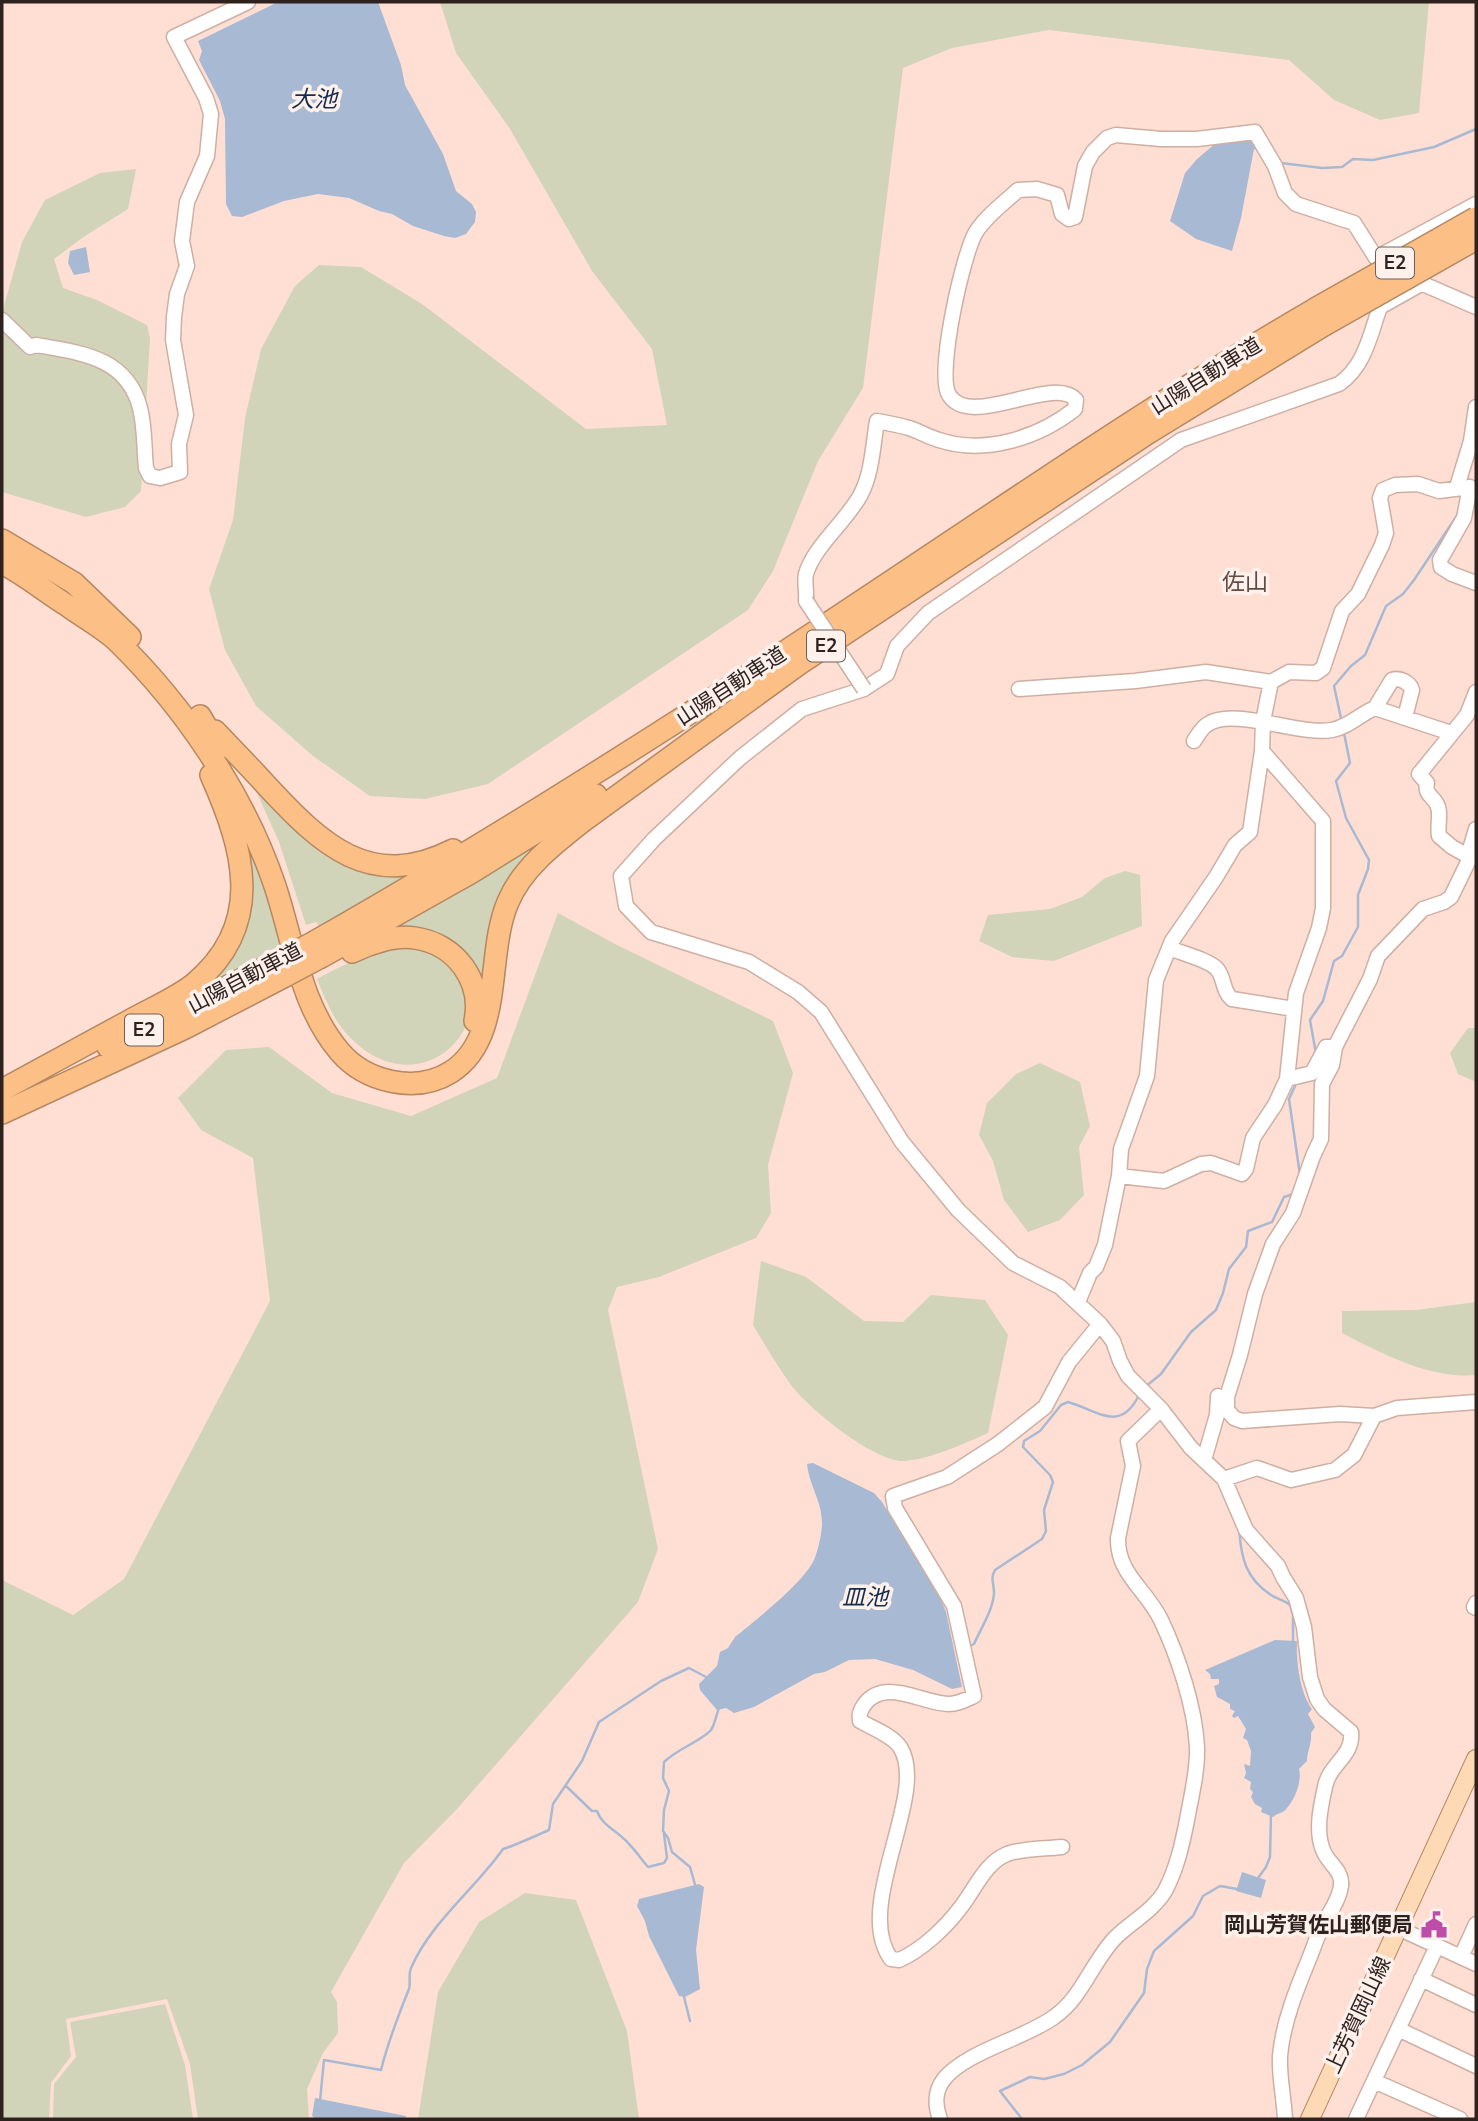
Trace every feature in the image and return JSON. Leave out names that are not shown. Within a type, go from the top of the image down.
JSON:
[{"type":"highway","name":"山陽自動車道","points":[[2,1097],[286,966],[320,954],[538,831],[810,656],[1319,317],[1476,218]]},
{"type":"highway","name":"山陽自動車道","points":[[320,954],[444,867],[785,651],[1135,419],[1319,317],[1476,239]]},
{"type":"highway","points":[[2,540],[74,583],[157,683],[301,822],[332,847],[361,861],[393,867],[424,861],[480,836],[504,830]]},
{"type":"highway","points":[[2,548],[116,631]]},
{"type":"highway","points":[[2,563],[116,631]]},
{"type":"highway","points":[[2,580],[40,602],[116,631]]},
{"type":"highway","points":[[192,718],[242,806],[275,887],[312,1010],[343,1055],[360,1069],[381,1079],[416,1083],[434,1080],[450,1073],[473,1050],[482,1033],[489,1011],[495,944],[501,920],[509,898],[525,873],[555,843],[583,821],[810,656]]},
{"type":"highway","points":[[192,718],[249,801],[270,846],[289,900],[312,983],[321,1005],[340,1036],[367,1061],[401,1074],[417,1074],[434,1069],[447,1062],[468,1038],[477,1009],[476,997],[467,971],[444,948],[413,937],[320,954]]},
{"type":"highway","points":[[2,1090],[192,985],[222,956],[232,937],[240,915],[243,892],[240,856],[192,718]]},
{"type":"highway","name":"山陽自動車道","points":[[2,1113],[185,1028],[286,966]]},
{"type":"main road","name":"上芳賀岡山線","points":[[1310,2119],[1398,1928],[1470,1790],[1476,1759]]},
{"type":"street","points":[[2,320],[30,347],[36,345],[87,354],[110,365],[129,381],[140,408],[146,468],[150,476],[160,478],[180,472],[179,444],[186,415],[173,340],[174,317],[177,294],[187,266],[182,241],[187,202],[207,156],[212,114],[174,37],[248,2]]},
{"type":"street","points":[[864,689],[806,601],[807,571],[818,551],[847,518],[862,493],[869,470],[877,421],[911,429],[939,441],[970,446],[1014,441],[1030,436],[1075,409],[1076,400],[1072,395],[1060,393],[1031,396],[981,408],[958,402],[949,395],[946,384],[944,373],[956,295],[967,254],[976,231],[1018,190],[1037,189],[1058,195],[1062,214],[1069,219],[1075,217],[1085,166],[1093,152],[1107,138],[1116,135],[1197,139],[1255,132],[1275,166],[1285,193],[1296,204],[1354,223],[1376,258],[1421,284],[1476,307]]},
{"type":"street","points":[[1376,258],[1476,204]]},
{"type":"street","points":[[1285,2119],[1280,2065],[1285,2026],[1321,1928],[1340,1895],[1341,1877],[1326,1857],[1320,1839],[1325,1786],[1327,1777],[1352,1741],[1352,1732],[1324,1709],[1317,1699],[1308,1668],[1304,1627],[1296,1598],[1278,1566],[1245,1530],[1224,1479],[1191,1448],[1128,1376],[1113,1340],[1079,1303],[1060,1287],[1013,1263],[958,1210],[902,1142],[821,1012],[798,992],[749,962],[651,932],[626,906],[621,877],[654,839],[740,758],[802,709],[864,689],[887,674],[897,646],[928,613],[1181,440],[1339,384],[1350,376],[1363,358],[1380,307],[1421,284]]},
{"type":"street","points":[[1476,407],[1465,518],[1440,560],[1441,567],[1476,583]]},
{"type":"street","points":[[1019,689],[1135,681],[1206,672],[1271,682],[1289,671],[1316,673],[1323,668],[1342,611],[1358,594],[1382,545],[1386,533],[1380,498],[1383,491],[1395,485],[1418,484],[1439,491],[1468,487]]},
{"type":"street","points":[[1194,741],[1209,723],[1222,719],[1263,720],[1298,730],[1331,731],[1376,708],[1392,680],[1396,679],[1407,683],[1412,690],[1405,717]]},
{"type":"street","points":[[1079,1303],[1090,1273],[1096,1267],[1105,1245],[1119,1176],[1121,1149],[1147,1076],[1156,980],[1169,948],[1234,845],[1250,832],[1262,751],[1263,720],[1271,682]]},
{"type":"street","points":[[1471,860],[1439,836],[1440,810],[1436,801],[1429,796],[1427,783],[1419,774],[1467,715],[1476,692]]},
{"type":"street","points":[[1376,708],[1451,733]]},
{"type":"street","points":[[1119,1176],[1164,1181],[1201,1164],[1211,1163],[1242,1174],[1246,1169],[1253,1138],[1275,1105],[1287,1079],[1296,993],[1319,928],[1323,908],[1323,821],[1262,751]]},
{"type":"street","points":[[1476,829],[1471,860],[1451,897],[1423,909],[1378,956],[1370,979],[1335,1047],[1332,1065],[1322,1084],[1321,1139],[1293,1213],[1273,1244],[1255,1294],[1240,1355],[1234,1368],[1227,1397],[1227,1410],[1234,1418],[1242,1421],[1340,1414],[1374,1416],[1397,1408],[1476,1402]]},
{"type":"street","points":[[1169,948],[1210,963],[1219,970],[1225,991],[1233,999],[1294,1009]]},
{"type":"street","points":[[1287,1079],[1312,1073],[1326,1047],[1335,1047]]},
{"type":"street","points":[[1062,1847],[1007,1854],[996,1861],[985,1871],[960,1909],[924,1945],[899,1960],[891,1959],[885,1950],[881,1928],[885,1876],[907,1784],[905,1758],[894,1740],[860,1721],[859,1713],[867,1701],[882,1692],[893,1691],[944,1704],[958,1703],[974,1696],[954,1606],[895,1508],[893,1496],[947,1476],[998,1444],[1045,1407],[1069,1362],[1100,1324]]},
{"type":"street","points":[[1204,1460],[1217,1415],[1222,1381],[1234,1368]]},
{"type":"street","points":[[940,2119],[936,2097],[945,2078],[975,2057],[1041,2026],[1067,2007],[1077,1996],[1107,1948],[1153,1906],[1163,1893],[1179,1860],[1195,1775],[1195,1722],[1161,1621],[1149,1598],[1121,1564],[1117,1549],[1133,1466],[1129,1441],[1158,1412]]},
{"type":"street","points":[[1224,1479],[1257,1468],[1291,1480],[1335,1470],[1354,1455],[1374,1416]]},
{"type":"street","points":[[1476,1603],[1476,1608]]},
{"type":"street","points":[[1461,1957],[1476,1924]]},
{"type":"street","points":[[1398,1928],[1476,1964]]},
{"type":"street","points":[[1356,2119],[1437,1946]]},
{"type":"street","points":[[1421,1979],[1476,2005]]},
{"type":"street","points":[[1398,2029],[1476,2066]]},
{"type":"street","points":[[1374,2081],[1460,2119]]},
{"type":"green space","points":[[440,2],[1429,2],[1419,113],[1380,120],[1334,100],[1289,60],[1049,30],[952,48],[903,68],[863,388],[818,461],[773,571],[748,610],[488,784],[425,799],[370,796],[313,756],[256,706],[225,650],[209,589],[233,520],[245,418],[261,349],[295,286],[319,265],[361,267],[422,304],[586,429],[667,425],[652,349],[592,271],[510,129],[456,53]]},
{"type":"green space","points":[[136,169],[128,209],[54,259],[63,288],[97,300],[147,325],[150,338],[141,491],[125,507],[86,517],[2,492],[2,313],[22,242],[45,200],[100,173]]},
{"type":"green space","points":[[252,782],[309,837],[423,868],[321,929],[316,922],[306,925],[279,842]]},
{"type":"green space","points":[[231,810],[252,846],[281,940],[279,949],[204,990],[239,938]]},
{"type":"green space","points":[[537,844],[540,849],[522,867],[487,992],[475,973],[389,929],[427,909]]},
{"type":"green space","points":[[1125,871],[1140,875],[1142,926],[1054,961],[1012,957],[979,941],[988,915],[1050,909],[1082,897],[1105,878]]},
{"type":"green space","points":[[558,913],[615,944],[773,1021],[793,1073],[768,1165],[771,1213],[756,1238],[659,1277],[617,1287],[608,1310],[658,1549],[638,1602],[457,1809],[404,1863],[331,1992],[337,2002],[338,2033],[323,2053],[307,2089],[309,2119],[198,2119],[190,2064],[167,1999],[66,2019],[71,2056],[51,2083],[49,2119],[2,2119],[2,1580],[73,1615],[124,1579],[270,1301],[253,1158],[201,1130],[178,1098],[226,1050],[269,1047],[332,1093],[411,1116],[497,1078]]},
{"type":"green space","points":[[421,948],[449,962],[466,986],[470,1010],[462,1033],[446,1051],[424,1062],[397,1064],[369,1053],[341,1027],[330,1010],[317,979],[367,956],[392,950]]},
{"type":"green space","points":[[1468,1028],[1476,1028],[1476,1082],[1458,1074],[1450,1053]]},
{"type":"green space","points":[[1040,1063],[1080,1082],[1090,1126],[1079,1147],[1084,1195],[1060,1220],[1028,1232],[1004,1200],[993,1161],[979,1135],[987,1103],[1016,1074]]},
{"type":"green space","points":[[761,1261],[806,1277],[864,1321],[903,1322],[931,1295],[985,1300],[1008,1335],[988,1433],[937,1454],[906,1461],[893,1460],[878,1454],[844,1433],[812,1407],[791,1385],[753,1325]]},
{"type":"green space","points":[[1476,1302],[1476,1375],[1424,1369],[1390,1357],[1342,1333],[1342,1311],[1416,1310]]},
{"type":"green space","points":[[525,1893],[576,1900],[627,2031],[639,2119],[418,2119],[438,1992],[479,1922]]},
{"type":"green space","points":[[165,2004],[185,2065],[193,2119],[53,2119],[54,2084],[76,2057],[70,2022]]},
{"type":"water","name":"大池","points":[[278,2],[378,2],[401,65],[405,85],[443,154],[456,191],[472,204],[476,212],[475,222],[466,234],[455,238],[444,236],[413,226],[392,214],[349,198],[318,194],[284,201],[242,217],[232,216],[226,204],[225,119],[220,101],[199,60],[202,51],[198,41]]},
{"type":"water","points":[[1255,141],[1258,150],[1254,149],[1232,251],[1196,239],[1170,221],[1185,173],[1197,159],[1216,143]]},
{"type":"water","points":[[86,247],[90,272],[74,275],[68,263],[70,251]]},
{"type":"water","name":"皿池","points":[[813,1463],[874,1493],[882,1502],[938,1593],[946,1612],[962,1687],[952,1689],[913,1670],[875,1659],[849,1660],[825,1672],[814,1674],[754,1707],[734,1713],[726,1708],[717,1710],[700,1690],[699,1684],[717,1666],[720,1652],[728,1648],[735,1637],[790,1590],[814,1560],[822,1523],[807,1464]]},
{"type":"water","points":[[1275,1640],[1297,1641],[1300,1676],[1304,1694],[1312,1709],[1308,1714],[1315,1727],[1311,1733],[1307,1761],[1299,1769],[1296,1794],[1286,1810],[1273,1817],[1261,1812],[1262,1808],[1255,1804],[1251,1797],[1251,1782],[1244,1778],[1244,1764],[1250,1766],[1251,1751],[1247,1740],[1243,1738],[1246,1729],[1238,1716],[1232,1716],[1235,1711],[1230,1709],[1230,1704],[1217,1697],[1214,1686],[1219,1684],[1219,1679],[1211,1679],[1205,1670]]},
{"type":"water","points":[[1242,1872],[1266,1880],[1261,1898],[1236,1891]]},
{"type":"water","points":[[699,1884],[704,1887],[696,1950],[700,1989],[685,1997],[679,1996],[637,1906],[639,1899]]},
{"type":"water","points":[[315,2098],[406,2116],[405,2119],[316,2119],[312,2116]]},
{"type":"waterway","points":[[1281,163],[1322,168],[1342,167],[1353,159],[1373,160],[1434,147],[1476,129]]},
{"type":"waterway","points":[[1467,478],[1470,468]]},
{"type":"waterway","points":[[1342,723],[1334,686],[1351,666],[1365,655],[1386,606],[1403,594],[1414,580],[1458,514]]},
{"type":"waterway","points":[[1316,1054],[1310,1020],[1323,1001],[1334,961],[1342,956],[1358,927],[1358,895],[1369,860],[1346,818],[1336,781],[1350,763],[1344,733]]},
{"type":"waterway","points":[[1295,1086],[1289,1099],[1300,1175]]},
{"type":"waterway","points":[[1145,1387],[1161,1374],[1191,1332],[1216,1310],[1229,1269],[1246,1247],[1248,1231],[1272,1222],[1284,1197],[1293,1194]]},
{"type":"waterway","points":[[968,1647],[974,1644],[991,1606],[995,1570],[1042,1539],[1046,1531],[1044,1510],[1053,1482],[1050,1475],[1023,1447],[1024,1441],[1040,1431],[1061,1405],[1068,1402],[1098,1414],[1116,1416],[1124,1414],[1132,1407],[1139,1395]]},
{"type":"waterway","points":[[1239,1528],[1243,1557],[1250,1574],[1262,1588],[1290,1605],[1293,1615],[1293,1644]]},
{"type":"waterway","points":[[320,2101],[324,2060],[381,2070],[409,1989],[410,1971],[420,1951],[503,1849],[549,1830],[553,1804],[582,1761],[599,1722],[661,1681],[689,1668],[708,1678]]},
{"type":"waterway","points":[[696,1888],[690,1867],[672,1852],[663,1831],[664,1810],[669,1791],[663,1778],[664,1762],[711,1730],[719,1708]]},
{"type":"waterway","points":[[566,1786],[592,1811],[597,1811],[603,1821],[625,1839],[648,1867],[664,1863],[667,1858],[664,1834]]},
{"type":"waterway","points":[[1258,1878],[1270,1857],[1271,1812]]},
{"type":"waterway","points":[[1022,2119],[1000,2091],[1030,2077],[1044,2079],[1064,2074],[1082,2065],[1110,2042],[1144,1993],[1147,1969],[1154,1951],[1193,1916],[1203,1896],[1220,1886],[1237,1889]]},
{"type":"waterway","points":[[684,1997],[690,2021]]},
{"type":"place","name":"岡山芳賀佐山郵便局","points":[[1434,1925]]},
{"type":"district","name":"佐山","points":[[1245,582]]}]
